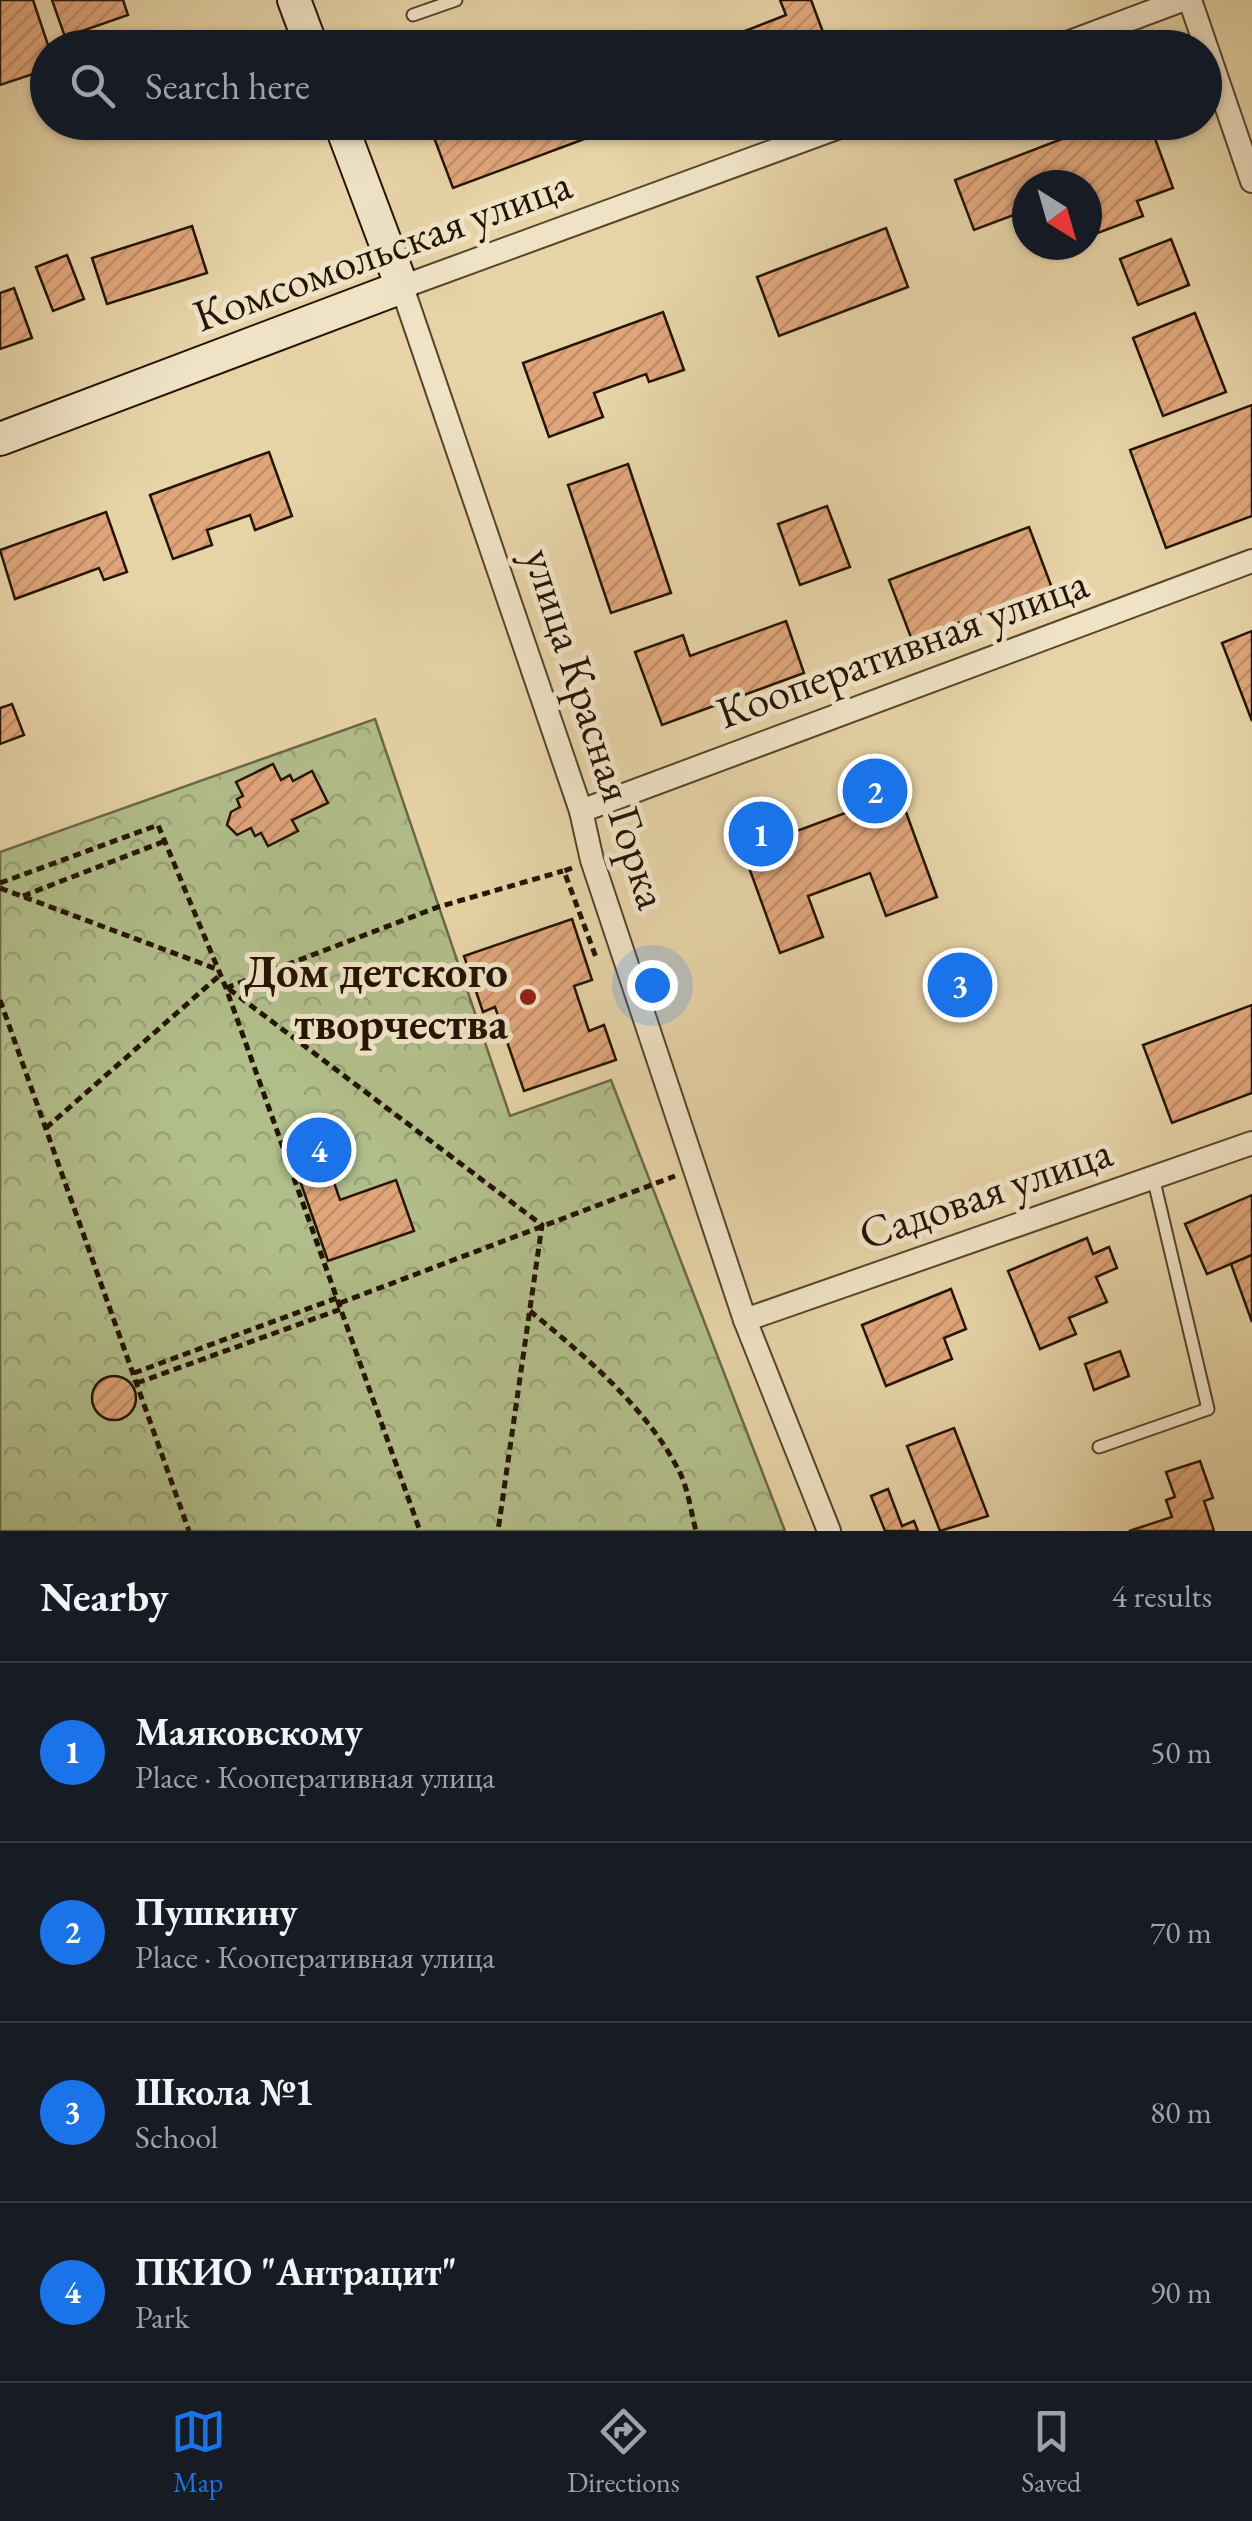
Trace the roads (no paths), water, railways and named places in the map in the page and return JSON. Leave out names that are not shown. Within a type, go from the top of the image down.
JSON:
[{"type":"street","points":[[294,0],[305,30]]},
{"type":"street","points":[[1104,30],[1186,0],[1197,30]]},
{"type":"street","points":[[1222,99],[1252,181]]},
{"type":"street","name":"улица Красная Горка","points":[[347,140],[402,287],[581,811],[592,860],[746,1320],[830,1531]]},
{"type":"street","name":"Комсомольская улица","points":[[0,440],[803,140]]},
{"type":"street","name":"Кооперативная улица","points":[[581,811],[1252,561]]},
{"type":"street","name":"Садовая улица","points":[[746,1320],[1252,1142]]},
{"type":"lane","points":[[413,15],[456,0]]},
{"type":"lane","points":[[1099,1448],[1208,1409],[1153,1177]]},
{"type":"place","name":"Пушкину","points":[[875,791]]},
{"type":"place","name":"Маяковскому","points":[[761,834]]},
{"type":"place","name":"Школа №1","points":[[960,985]]},
{"type":"place","name":"Дом детского творчества","points":[[528,997]]},
{"type":"place","name":"ПКИО \"Антрацит\"","points":[[319,1150]]}]
